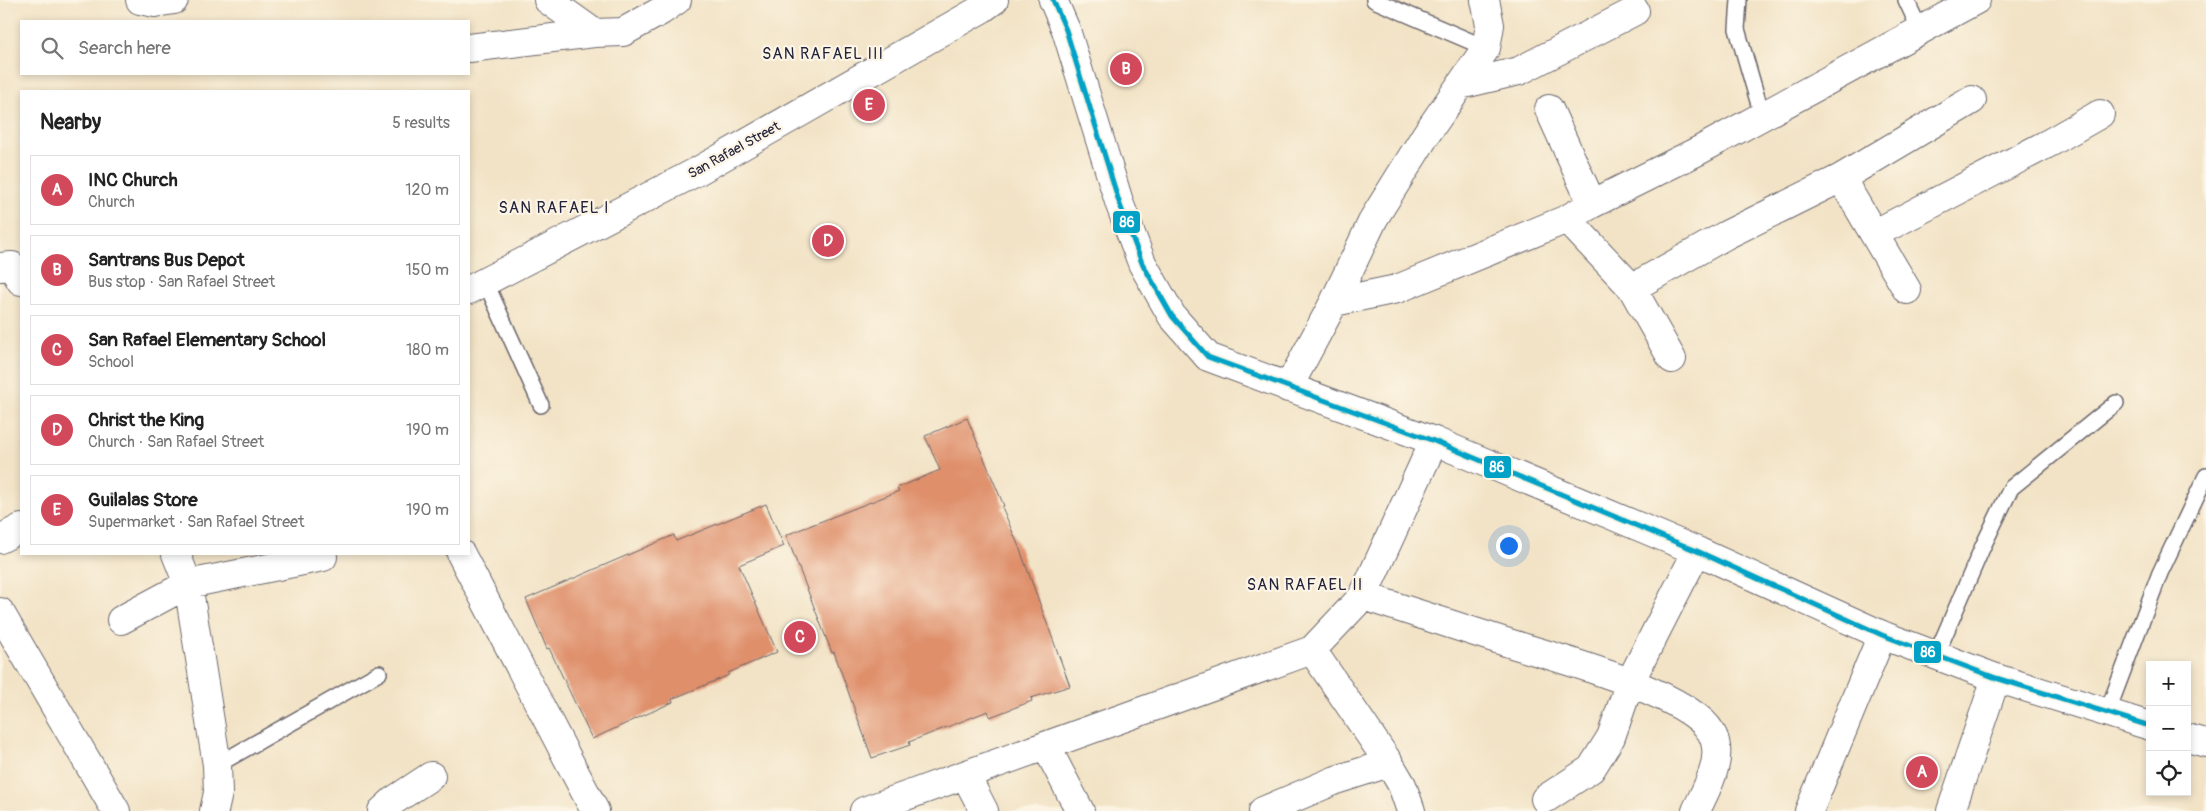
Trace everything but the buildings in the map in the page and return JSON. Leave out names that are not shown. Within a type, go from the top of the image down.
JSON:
[{"type":"street","points":[[548,0],[594,33]]},
{"type":"street","points":[[470,48],[594,33],[623,32],[677,0]]},
{"type":"street","name":"San Rafael Street","points":[[477,286],[698,171],[994,0]]},
{"type":"street","points":[[1053,0],[1066,30],[1120,205],[1142,263],[1172,316],[1208,357],[1434,441],[1697,551],[1882,635],[1996,678],[2146,725]]},
{"type":"street","points":[[1288,388],[1334,302],[1374,218],[1426,133],[1486,48],[1490,25],[1485,0]]},
{"type":"street","points":[[1334,302],[1397,289],[1567,219],[1592,204],[1698,151],[1976,0]]},
{"type":"street","points":[[1460,85],[1519,71],[1635,11]]},
{"type":"street","points":[[1632,288],[1726,235],[1841,178],[1972,100]]},
{"type":"street","points":[[1549,108],[1592,204]]},
{"type":"street","points":[[1874,234],[2051,142],[2100,114]]},
{"type":"street","points":[[1841,178],[1907,290]]},
{"type":"street","points":[[1567,219],[1632,288],[1672,359]]},
{"type":"street","points":[[864,811],[966,776],[1312,650],[1363,596],[1434,441]]},
{"type":"street","points":[[0,539],[20,529]]},
{"type":"street","points":[[1545,799],[1592,769],[1611,737],[1630,682],[1697,551]]},
{"type":"street","points":[[176,555],[188,584],[217,765],[218,793],[214,811]]},
{"type":"street","points":[[462,555],[595,811]]},
{"type":"street","points":[[121,620],[188,584],[323,557]]},
{"type":"street","points":[[1363,596],[1630,682],[1692,712],[1711,732],[1716,752],[1712,777],[1696,811]]},
{"type":"street","points":[[0,612],[116,811]]},
{"type":"street","points":[[1809,811],[1882,635]]},
{"type":"street","points":[[1312,650],[1389,762],[1402,785],[1410,811]]},
{"type":"street","points":[[1951,811],[1996,678]]},
{"type":"street","points":[[2191,739],[2206,744]]},
{"type":"street","points":[[1046,746],[1080,811]]},
{"type":"street","points":[[1263,811],[1336,780],[1389,762]]},
{"type":"street","points":[[382,811],[393,801],[431,776]]},
{"type":"street","points":[[966,776],[984,811]]},
{"type":"lane","points":[[1374,0],[1391,9],[1486,48]]},
{"type":"lane","points":[[1739,0],[1737,29],[1762,115]]},
{"type":"lane","points":[[1906,0],[1920,30]]},
{"type":"lane","points":[[477,286],[541,405]]},
{"type":"lane","points":[[1936,655],[1982,546],[2011,488],[2116,403]]},
{"type":"lane","points":[[2107,713],[2160,573],[2206,476]]},
{"type":"lane","points":[[217,765],[379,673]]},
{"type":"transit line","name":"86","points":[[1053,0],[1066,30],[1120,205],[1142,263],[1172,316],[1208,357],[1434,441],[1697,551],[1882,635],[1996,678],[2146,725]]},
{"type":"place","name":"Santrans Bus Depot","points":[[1126,69]]},
{"type":"place","name":"Guilalas Store","points":[[869,105]]},
{"type":"place","name":"Christ the King","points":[[828,241]]},
{"type":"place","name":"San Rafael Elementary School","points":[[800,637]]},
{"type":"place","name":"INC Church","points":[[1922,772]]},
{"type":"district","name":"SAN RAFAEL III","points":[[823,54]]},
{"type":"district","name":"SAN RAFAEL I","points":[[554,208]]},
{"type":"district","name":"SAN RAFAEL II","points":[[1305,585]]}]
